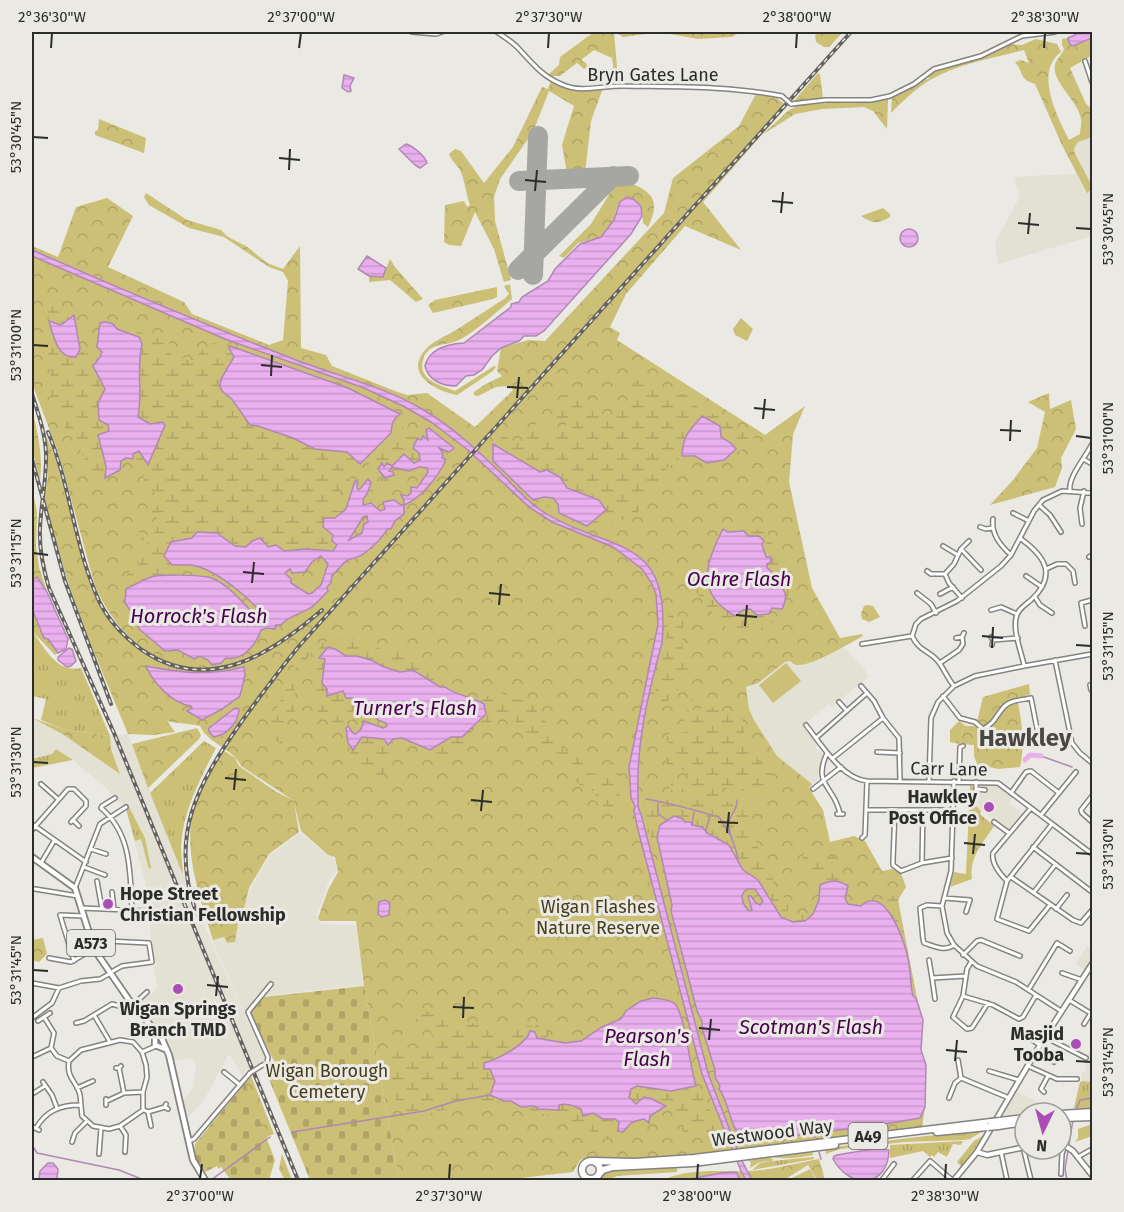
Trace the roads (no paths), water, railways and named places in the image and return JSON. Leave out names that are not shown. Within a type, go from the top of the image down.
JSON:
[{"type":"highway","points":[[1073,1115],[1092,1114]]},
{"type":"highway","name":"Westwood Way","points":[[593,1161],[645,1162],[727,1156],[1013,1121]]},
{"type":"highway","name":"Westwood Way","points":[[598,1176],[606,1169],[613,1167],[666,1165],[727,1156]]},
{"type":"highway","points":[[593,1161],[599,1166],[598,1176]]},
{"type":"highway","name":"A49","points":[[593,1161],[588,1162],[583,1171],[587,1179],[598,1176]]},
{"type":"main road","points":[[32,857],[75,888]]},
{"type":"main road","name":"A573","points":[[75,888],[94,949],[114,971],[133,1005],[155,1033],[158,1043],[169,1055],[193,1160],[205,1180]]},
{"type":"main road","points":[[955,1180],[977,1152],[1040,1045],[1092,964]]},
{"type":"main road","points":[[977,1152],[987,1155],[1013,1149]]},
{"type":"main road","points":[[1073,1152],[1092,1175]]},
{"type":"street","points":[[412,32],[436,34],[442,32]]},
{"type":"street","name":"Bryn Gates Lane","points":[[497,32],[518,47],[536,69],[558,83],[572,88],[593,89],[621,85],[748,90],[782,96],[791,104],[826,100],[881,99],[914,84],[934,69],[981,56],[1022,36],[1055,32]]},
{"type":"street","points":[[1085,61],[1092,82]]},
{"type":"street","points":[[1088,67],[1092,64]]},
{"type":"street","points":[[1070,490],[1071,477],[1085,460],[1092,444]]},
{"type":"street","points":[[1085,460],[1092,464]]},
{"type":"street","points":[[912,636],[916,624],[921,619],[962,598],[1011,555],[1039,505],[1056,492],[1070,490],[1092,493]]},
{"type":"street","points":[[1082,524],[1080,507],[1084,491]]},
{"type":"street","points":[[1039,505],[1050,515],[1055,530],[1060,532]]},
{"type":"street","points":[[1013,513],[1019,513],[1029,520]]},
{"type":"street","points":[[993,519],[992,528],[999,543],[1011,555]]},
{"type":"street","points":[[980,527],[992,528]]},
{"type":"street","points":[[1021,539],[1034,549],[1046,569],[1046,582],[1035,597],[1017,614],[1018,638],[1024,666]]},
{"type":"street","points":[[962,540],[966,544]]},
{"type":"street","points":[[927,571],[932,574],[945,574],[969,541]]},
{"type":"street","points":[[943,546],[958,555]]},
{"type":"street","points":[[961,549],[981,570]]},
{"type":"street","points":[[1046,569],[1057,564],[1066,564],[1073,571],[1074,583]]},
{"type":"street","points":[[945,574],[962,598]]},
{"type":"street","points":[[1026,576],[1042,587]]},
{"type":"street","points":[[940,594],[953,587]]},
{"type":"street","points":[[920,594],[936,612]]},
{"type":"street","points":[[1035,597],[1040,605],[1052,613]]},
{"type":"street","points":[[1085,626],[1081,603],[1092,600]]},
{"type":"street","points":[[991,610],[1001,607],[1017,614]]},
{"type":"street","points":[[940,663],[959,650],[963,644],[963,635],[956,638]]},
{"type":"street","points":[[862,644],[912,636]]},
{"type":"street","points":[[912,636],[920,648],[940,663],[954,686]]},
{"type":"street","points":[[992,645],[992,638],[1018,638]]},
{"type":"street","points":[[929,781],[931,722],[935,707],[954,686],[975,676],[1092,654]]},
{"type":"street","points":[[1055,660],[1072,743],[1091,761],[1092,755]]},
{"type":"street","points":[[861,686],[899,738],[900,781]]},
{"type":"street","points":[[816,738],[867,693]]},
{"type":"street","points":[[943,696],[960,718],[975,722],[983,729],[996,720],[1007,705],[1031,698],[1039,739],[1044,744]]},
{"type":"street","points":[[839,702],[847,711]]},
{"type":"street","points":[[833,758],[883,718]]},
{"type":"street","name":"Carr Lane","points":[[806,725],[852,778],[867,781],[998,783],[1092,855]]},
{"type":"street","points":[[1030,741],[1039,739]]},
{"type":"street","points":[[959,781],[960,747],[963,746]]},
{"type":"street","points":[[828,752],[821,776],[838,804],[840,814]]},
{"type":"street","points":[[879,753],[900,753]]},
{"type":"street","points":[[813,789],[841,767]]},
{"type":"street","points":[[1011,793],[1026,772],[1031,771],[1059,793]]},
{"type":"street","points":[[1041,815],[1076,772]]},
{"type":"street","points":[[862,838],[865,835],[867,781]]},
{"type":"street","points":[[954,781],[951,871],[942,906],[945,927],[954,945],[971,962],[987,972],[1029,989],[1062,1011]]},
{"type":"street","points":[[976,782],[976,789],[985,790]]},
{"type":"street","points":[[41,784],[58,799]]},
{"type":"street","points":[[79,826],[72,821],[86,806],[86,801],[74,789],[68,789],[32,827],[86,862]]},
{"type":"street","points":[[1092,796],[1081,810],[1092,822]]},
{"type":"street","points":[[115,798],[101,807],[121,831],[130,867],[132,910]]},
{"type":"street","points":[[75,888],[100,824],[126,807]]},
{"type":"street","points":[[1006,881],[992,857],[1031,808]]},
{"type":"street","points":[[866,810],[953,810]]},
{"type":"street","points":[[895,810],[893,865],[901,871],[922,863],[951,858]]},
{"type":"street","points":[[922,863],[923,810]]},
{"type":"street","points":[[994,822],[1009,833]]},
{"type":"street","points":[[1050,905],[1029,932],[999,922],[996,915],[1006,881],[1052,824]]},
{"type":"street","points":[[40,863],[54,841]]},
{"type":"street","points":[[1033,848],[1092,892]]},
{"type":"street","points":[[91,849],[106,854]]},
{"type":"street","points":[[1034,892],[1055,865]]},
{"type":"street","points":[[84,867],[105,874]]},
{"type":"street","points":[[1011,877],[1064,915],[1081,923],[1092,910]]},
{"type":"street","points":[[97,881],[102,909]]},
{"type":"street","points":[[35,889],[78,896]]},
{"type":"street","points":[[112,892],[114,909]]},
{"type":"street","points":[[1056,909],[1067,895]]},
{"type":"street","points":[[944,898],[970,898],[966,912]]},
{"type":"street","points":[[942,906],[927,905],[920,908],[924,943],[942,949],[954,945]]},
{"type":"street","points":[[81,908],[150,911]]},
{"type":"street","points":[[74,961],[60,915],[84,916]]},
{"type":"street","points":[[963,955],[981,940],[1020,956]]},
{"type":"street","points":[[32,983],[59,988],[81,981],[100,979],[122,966],[152,962],[149,943],[106,941],[74,961],[49,958]]},
{"type":"street","points":[[1029,989],[1057,943],[1070,951]]},
{"type":"street","points":[[929,960],[935,999]]},
{"type":"street","points":[[971,962],[967,969],[963,996],[953,1017],[967,1029],[972,1028],[988,1003]]},
{"type":"street","points":[[1062,973],[1082,980]]},
{"type":"street","points":[[932,978],[966,976]]},
{"type":"street","points":[[189,1141],[195,1139],[250,1073],[267,1063],[268,1057],[248,1012],[271,984]]},
{"type":"street","points":[[32,1018],[52,1003],[59,988]]},
{"type":"street","points":[[133,1005],[147,992]]},
{"type":"street","points":[[963,996],[988,1003],[1020,1019],[1036,995]]},
{"type":"street","points":[[111,999],[112,1004]]},
{"type":"street","points":[[1069,1000],[1092,1013],[1084,1024]]},
{"type":"street","points":[[112,1004],[124,1010]]},
{"type":"street","points":[[79,1024],[112,1004]]},
{"type":"street","points":[[38,1021],[50,1013]]},
{"type":"street","points":[[94,1015],[110,1042]]},
{"type":"street","points":[[44,1017],[54,1033],[51,1048],[57,1056],[69,1061]]},
{"type":"street","points":[[1026,1036],[1040,1045]]},
{"type":"street","points":[[1046,1036],[1086,1058]]},
{"type":"street","points":[[129,1040],[136,1044],[142,1052],[147,1074],[143,1092],[143,1110],[120,1126],[110,1129],[93,1126],[86,1122],[82,1116],[78,1088],[69,1075],[69,1061],[81,1050],[110,1042],[129,1040]]},
{"type":"street","points":[[142,1052],[158,1043]]},
{"type":"street","points":[[32,1057],[51,1048]]},
{"type":"street","points":[[1036,1052],[1054,1062]]},
{"type":"street","points":[[958,1060],[961,1078]]},
{"type":"street","points":[[1028,1066],[1057,1079],[1077,1079]]},
{"type":"street","points":[[119,1067],[124,1093]]},
{"type":"street","points":[[989,1071],[1019,1080]]},
{"type":"street","points":[[224,1072],[240,1085]]},
{"type":"street","points":[[1041,1090],[1048,1076]]},
{"type":"street","points":[[949,1095],[955,1083],[961,1078]]},
{"type":"street","points":[[961,1078],[1009,1098]]},
{"type":"street","points":[[78,1088],[91,1080]]},
{"type":"street","points":[[32,1094],[44,1084],[57,1108]]},
{"type":"street","points":[[106,1102],[124,1093],[143,1092]]},
{"type":"street","points":[[36,1128],[47,1114],[57,1108],[80,1104]]},
{"type":"street","points":[[143,1110],[148,1112],[166,1107]]},
{"type":"street","points":[[148,1112],[151,1126]]},
{"type":"street","points":[[72,1142],[75,1133],[86,1122]]},
{"type":"street","points":[[120,1126],[126,1135],[127,1149]]},
{"type":"street","points":[[100,1151],[101,1128]]},
{"type":"street","points":[[1078,1157],[1092,1149]]},
{"type":"street","points":[[1001,1152],[1007,1180]]},
{"type":"street","points":[[913,1180],[933,1157]]},
{"type":"street","points":[[930,1161],[955,1180]]},
{"type":"street","points":[[1027,1161],[1031,1180]]},
{"type":"street","points":[[1061,1174],[1062,1161]]},
{"type":"street","points":[[882,1180],[894,1164]]},
{"type":"water","points":[[1081,32],[1092,32],[1092,38],[1073,46],[1069,43],[1068,38]]},
{"type":"water","points":[[344,75],[354,78],[350,86],[351,91],[348,92],[342,88]]},
{"type":"water","points":[[406,144],[424,157],[427,163],[420,168],[415,165],[399,149]]},
{"type":"water","points":[[627,197],[641,206],[642,216],[631,234],[544,331],[536,336],[524,336],[519,341],[501,348],[482,370],[474,375],[466,376],[456,386],[441,383],[429,375],[425,366],[435,351],[452,344],[464,343],[511,307],[511,304],[519,302],[522,297],[548,281],[555,269],[580,244],[601,237],[614,220],[620,202]]},
{"type":"water","points":[[909,229],[915,232],[918,238],[915,244],[909,247],[903,244],[900,238],[903,232]]},
{"type":"water","points":[[32,250],[226,332],[374,387],[422,409],[455,431],[539,509],[565,523],[630,551],[646,563],[657,581],[662,607],[662,643],[641,738],[638,807],[708,1073],[740,1157],[752,1180],[746,1180],[741,1171],[702,1074],[638,830],[635,806],[631,798],[629,767],[658,624],[656,594],[642,569],[613,547],[552,522],[529,507],[468,450],[431,422],[403,406],[364,388],[225,339],[32,256]]},
{"type":"water","points":[[367,256],[386,268],[383,277],[369,276],[358,269]]},
{"type":"water","points":[[74,315],[80,349],[76,357],[70,357],[65,355],[57,345],[49,321],[61,325]]},
{"type":"water","points":[[100,323],[113,324],[117,329],[139,337],[142,344],[138,417],[150,424],[163,422],[165,425],[148,465],[139,451],[133,454],[133,459],[126,458],[121,461],[120,470],[105,478],[106,466],[98,435],[109,431],[108,425],[99,420],[98,403],[105,389],[93,366],[102,352],[97,347]]},
{"type":"water","points":[[230,346],[348,388],[400,414],[393,422],[391,433],[360,464],[347,452],[315,449],[293,438],[250,425],[231,398],[220,387],[221,379],[234,357]]},
{"type":"water","points":[[702,416],[720,426],[721,437],[736,449],[724,460],[707,463],[695,456],[682,456],[685,438]]},
{"type":"water","name":"Horrock's Flash","points":[[429,428],[454,448],[449,452],[439,448],[445,462],[433,481],[416,498],[404,505],[404,514],[374,545],[360,556],[349,559],[332,575],[331,583],[327,587],[328,591],[315,604],[287,619],[281,625],[276,625],[275,629],[261,630],[248,651],[238,657],[226,658],[221,663],[212,665],[200,656],[194,659],[178,650],[165,651],[138,628],[138,621],[125,603],[126,589],[151,577],[163,575],[215,579],[237,596],[260,623],[267,622],[246,597],[215,574],[193,565],[172,565],[164,556],[171,542],[192,538],[197,532],[217,533],[235,546],[246,547],[252,541],[260,538],[268,547],[276,545],[284,551],[306,549],[333,551],[337,545],[332,541],[333,535],[323,527],[324,518],[335,518],[346,509],[355,481],[358,482],[359,490],[368,479],[371,483],[363,499],[363,505],[371,503],[380,511],[385,509],[383,502],[394,500],[401,505],[404,504],[401,495],[408,496],[411,493],[411,487],[417,488],[428,472],[427,468],[419,467],[409,471],[392,467],[389,471],[394,475],[385,478],[378,469],[382,463],[384,467],[387,463],[392,466],[404,454],[414,463],[420,460],[419,453],[413,448],[417,439],[421,440],[423,436],[428,440],[426,430]],"holes":[[[367,516],[368,522],[364,524],[362,533],[349,540],[363,517]],[[321,556],[328,564],[321,585],[308,594],[291,583],[291,579],[285,573],[290,569],[292,573],[305,572],[312,562]]]},
{"type":"water","points":[[493,444],[540,472],[547,470],[560,477],[567,488],[599,500],[606,510],[587,526],[559,513],[558,504],[553,498],[544,497],[533,500],[493,461]]},
{"type":"water","name":"Ochre Flash","points":[[723,529],[728,532],[744,531],[748,536],[759,536],[764,541],[762,545],[766,557],[771,557],[767,568],[778,577],[786,598],[782,609],[772,608],[769,614],[757,615],[750,609],[743,610],[735,616],[714,598],[709,588],[708,566]]},
{"type":"water","points":[[37,577],[47,592],[68,639],[66,649],[58,653],[48,639],[44,638],[32,609],[32,581]]},
{"type":"water","name":"Turner's Flash","points":[[328,647],[346,656],[371,660],[400,672],[413,670],[440,687],[445,687],[484,704],[486,714],[462,737],[451,737],[430,750],[402,738],[393,739],[388,745],[384,739],[362,737],[353,750],[348,743],[346,728],[348,726],[356,734],[364,721],[383,728],[387,726],[386,723],[378,720],[368,703],[354,706],[353,698],[346,698],[343,691],[327,696],[327,689],[322,683],[325,659],[319,658]]},
{"type":"water","points":[[69,648],[72,649],[76,661],[67,667],[58,660],[58,657]]},
{"type":"water","points":[[146,666],[195,672],[218,672],[244,667],[245,675],[240,696],[202,720],[187,711],[192,708],[191,706],[177,701],[164,692]]},
{"type":"water","points":[[235,708],[239,709],[234,723],[228,731],[214,737],[209,732],[209,728]]},
{"type":"water","name":"Scotman's Flash","points":[[674,816],[702,827],[707,833],[729,845],[743,870],[758,880],[781,917],[793,922],[805,921],[813,914],[819,900],[820,885],[831,881],[841,882],[848,886],[845,898],[848,904],[861,906],[870,901],[878,902],[886,908],[903,940],[913,996],[916,998],[923,1020],[921,1050],[926,1065],[925,1107],[920,1118],[820,1132],[814,1137],[807,1134],[749,1142],[742,1138],[734,1126],[719,1089],[702,1021],[697,1011],[671,911],[672,905],[657,837],[660,825]],"holes":[[[747,889],[755,889],[763,901],[760,905],[748,896],[752,910],[749,911],[742,897]]]},
{"type":"water","points":[[385,900],[390,903],[389,915],[382,917],[378,914],[379,902]]},
{"type":"water","name":"Pearson's Flash","points":[[653,998],[670,1001],[679,1010],[696,1086],[671,1091],[637,1086],[631,1089],[629,1097],[636,1104],[644,1097],[666,1106],[650,1116],[649,1123],[644,1119],[634,1122],[623,1132],[618,1131],[619,1122],[615,1119],[603,1119],[593,1113],[583,1116],[581,1109],[570,1105],[559,1105],[559,1110],[539,1109],[534,1106],[521,1107],[511,1101],[504,1101],[490,1095],[495,1081],[490,1069],[484,1069],[484,1063],[518,1046],[530,1031],[535,1032],[537,1038],[565,1043],[581,1041],[602,1027],[621,1019],[626,1011],[641,1001]]},
{"type":"water","points":[[878,1148],[889,1150],[887,1163],[875,1178],[867,1180],[858,1180],[849,1176],[833,1159],[837,1155]]},
{"type":"water","points":[[48,1163],[53,1163],[58,1169],[57,1180],[39,1179],[40,1171]]},
{"type":"water","points":[[736,1172],[740,1180],[685,1180],[721,1173]]},
{"type":"waterway","points":[[1025,760],[1030,755],[1041,756]]},
{"type":"waterway","points":[[1041,756],[1072,767]]},
{"type":"waterway","points":[[646,799],[719,817],[732,838]]},
{"type":"waterway","points":[[737,800],[729,823],[738,862]]},
{"type":"waterway","points":[[658,803],[658,814],[667,820]]},
{"type":"waterway","points":[[692,825],[694,812]]},
{"type":"waterway","points":[[706,830],[710,816]]},
{"type":"waterway","points":[[292,1132],[424,1111],[456,1101],[490,1095]]},
{"type":"waterway","points":[[1075,1112],[1080,1100],[1092,1098]]},
{"type":"waterway","points":[[211,1180],[270,1137]]},
{"type":"waterway","points":[[32,1145],[37,1153],[119,1170],[144,1180]]},
{"type":"waterway","points":[[819,1152],[821,1159]]},
{"type":"waterway","points":[[1066,1161],[1067,1180]]},
{"type":"railway","points":[[197,915],[189,887],[185,860],[192,812],[212,767],[263,692],[300,645],[851,32]]},
{"type":"railway","points":[[32,394],[41,423],[46,453],[40,536],[49,588],[114,733],[298,1180]]},
{"type":"railway","points":[[48,432],[62,472],[82,554],[96,594],[115,625],[142,650],[167,663],[191,669],[214,669],[237,664],[281,642],[322,610]]},
{"type":"railway","points":[[32,459],[65,581],[111,704]]},
{"type":"place","name":"Hawkley Post Office","points":[[989,807]]},
{"type":"place","name":"Hope Street Christian Fellowship","points":[[108,904]]},
{"type":"place","name":"Wigan Springs Branch TMD","points":[[178,989]]},
{"type":"place","name":"Masjid Tooba","points":[[1076,1044]]},
{"type":"district","name":"Hawkley","points":[[1025,738]]},
{"type":"park label","name":"Wigan Flashes Nature Reserve","points":[[598,917]]},
{"type":"park label","name":"Wigan Borough Cemetery","points":[[327,1081]]}]
